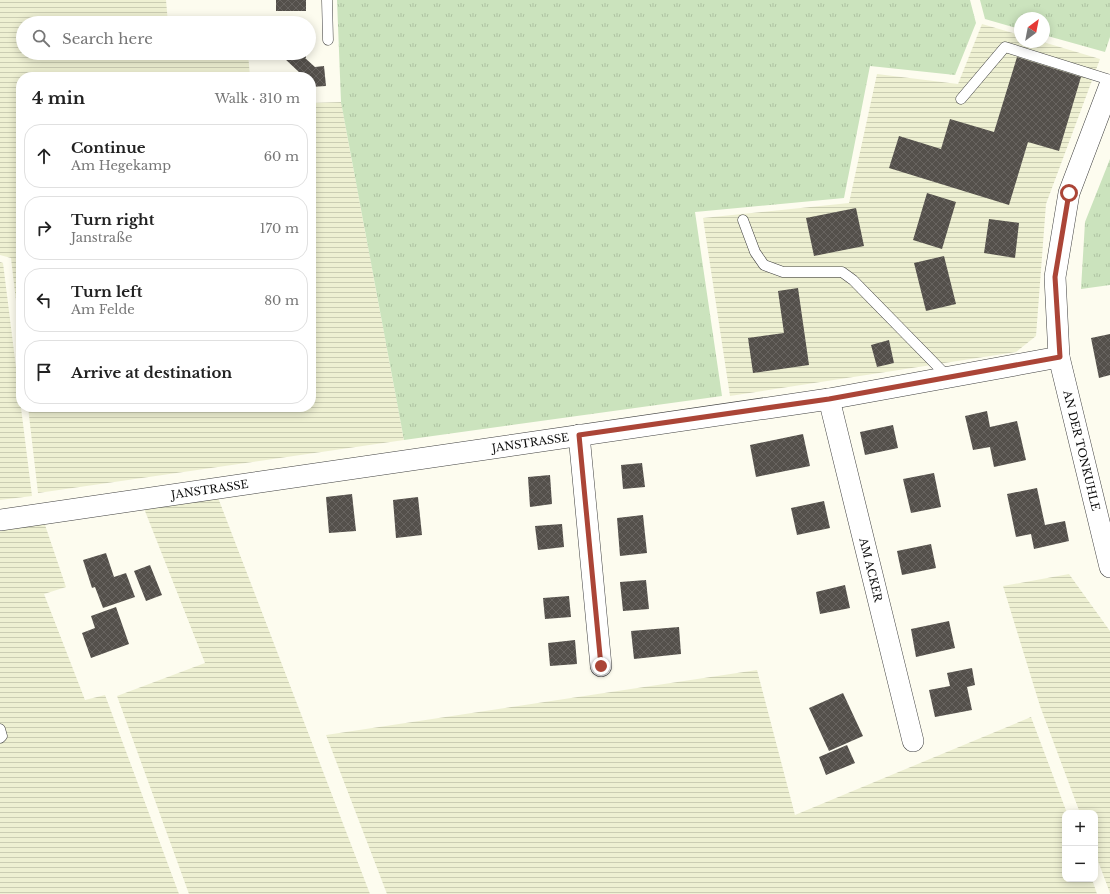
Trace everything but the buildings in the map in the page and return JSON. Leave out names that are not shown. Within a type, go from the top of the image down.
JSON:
[{"type":"street","name":"AN DER TONKUHLE","points":[[1110,85],[1069,193],[1055,277],[1060,357],[1110,567]]},
{"type":"street","name":"JANSTRASSE","points":[[0,520],[829,399],[1060,357]]},
{"type":"street","name":"AM ACKER","points":[[829,399],[913,741]]},
{"type":"street","points":[[579,435],[601,666]]},
{"type":"lane","points":[[326,0],[328,40]]},
{"type":"lane","points":[[961,100],[1004,47],[1110,80]]},
{"type":"lane","points":[[743,220],[755,252],[764,265],[783,272],[842,272],[853,280],[948,377]]},
{"type":"lane","points":[[0,730],[2,736],[0,738]]},
{"type":"green space","points":[[0,0],[166,0],[167,16],[16,16],[16,60],[249,60],[250,72],[16,72],[16,301],[11,258],[0,255]]},
{"type":"green space","points":[[337,0],[970,0],[976,23],[955,75],[870,66],[844,198],[695,212],[722,396],[404,440],[341,102]]},
{"type":"green space","points":[[980,0],[1110,0],[1110,37],[1105,52],[1050,37],[1050,12],[1014,12],[1014,27],[985,19]]},
{"type":"green space","points":[[982,24],[1014,33],[1014,48],[1050,48],[1050,44],[1100,59],[1046,204],[1036,336],[1016,352],[730,396],[703,218],[849,203],[877,74],[958,84]]},
{"type":"green space","points":[[341,102],[404,440],[38,493],[29,412],[316,412],[316,103]]},
{"type":"green space","points":[[1110,159],[1110,285],[1081,289],[1085,222]]},
{"type":"green space","points":[[0,262],[3,263],[16,367],[16,412],[22,412],[32,496],[0,500]]},
{"type":"green space","points":[[217,495],[370,894],[189,894],[117,696],[205,663],[143,506]]},
{"type":"green space","points":[[43,519],[66,587],[44,594],[85,700],[105,695],[179,894],[0,894],[0,526]]},
{"type":"green space","points":[[1069,574],[1110,631],[1110,893],[1098,861],[1098,810],[1079,810],[1040,706],[1003,586]]},
{"type":"green space","points":[[757,670],[795,815],[1031,717],[1066,810],[1062,810],[1062,882],[1093,882],[1097,894],[387,894],[326,735]]},
{"type":"route","points":[[601,666],[579,435],[829,399],[1060,357],[1055,277],[1069,193]]}]
